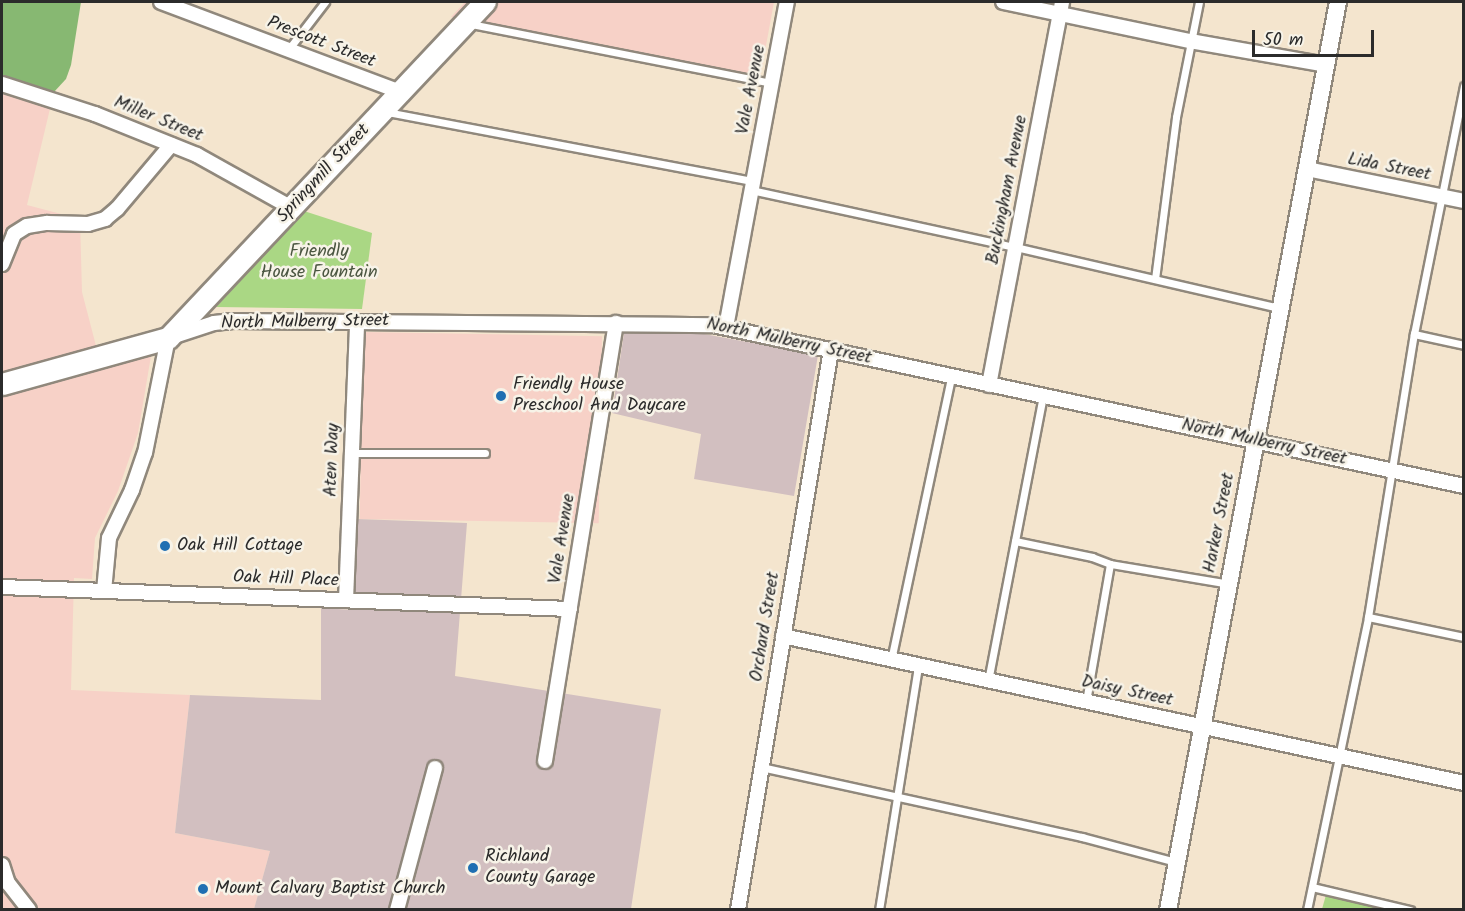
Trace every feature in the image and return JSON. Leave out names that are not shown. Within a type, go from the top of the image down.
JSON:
[{"type":"main road","name":"Springmill Street","points":[[168,338],[485,2]]},
{"type":"main road","name":"North Mulberry Street","points":[[2,384],[168,338]]},
{"type":"street","name":"Prescott Street","points":[[161,2],[401,92]]},
{"type":"street","name":"Vale Avenue","points":[[726,327],[787,2]]},
{"type":"street","points":[[1003,2],[1061,7],[1190,41],[1326,65]]},
{"type":"street","name":"Harker Street","points":[[1168,909],[1338,2]]},
{"type":"street","name":"Buckingham Avenue","points":[[989,384],[1061,7]]},
{"type":"street","name":"Miller Street","points":[[2,84],[95,114],[171,145],[215,164],[292,208]]},
{"type":"street","points":[[2,264],[14,234],[27,226],[47,223],[88,224],[105,219],[117,209],[171,145]]},
{"type":"street","name":"Lida Street","points":[[1307,169],[1464,201]]},
{"type":"street","name":"North Mulberry Street","points":[[168,338],[214,323],[233,321],[697,323],[726,327],[1464,486]]},
{"type":"street","name":"Aten Way","points":[[346,600],[357,322]]},
{"type":"street","name":"Vale Avenue","points":[[545,761],[616,323]]},
{"type":"street","points":[[104,591],[109,538],[132,490],[146,453],[168,338]]},
{"type":"street","name":"Orchard Street","points":[[738,909],[831,350]]},
{"type":"street","name":"Oak Hill Place","points":[[2,587],[570,609]]},
{"type":"street","name":"Daisy Street","points":[[783,636],[1464,783]]},
{"type":"street","points":[[397,909],[435,768]]},
{"type":"street","points":[[2,865],[8,883],[29,909]]},
{"type":"lane","points":[[288,50],[325,2]]},
{"type":"lane","points":[[1155,279],[1176,117],[1199,2]]},
{"type":"lane","points":[[465,23],[771,83]]},
{"type":"lane","points":[[1307,909],[1368,617],[1414,334],[1464,86]]},
{"type":"lane","points":[[383,111],[752,186],[1281,308]]},
{"type":"lane","points":[[1414,334],[1464,345]]},
{"type":"lane","points":[[891,660],[951,377]]},
{"type":"lane","points":[[988,681],[1043,396]]},
{"type":"lane","points":[[352,453],[485,453]]},
{"type":"lane","points":[[1015,541],[1092,557],[1110,564],[1229,584]]},
{"type":"lane","points":[[1086,702],[1110,564]]},
{"type":"lane","points":[[1368,617],[1464,637]]},
{"type":"lane","points":[[879,909],[918,666]]},
{"type":"lane","points":[[761,767],[1092,839],[1176,862]]},
{"type":"lane","points":[[1312,887],[1410,909]]},
{"type":"shaded area","points":[[465,2],[774,2],[760,78],[451,17]]},
{"type":"shaded area","points":[[2,77],[54,92],[27,205],[80,219],[82,292],[102,369],[151,356],[138,433],[118,491],[95,538],[92,579],[74,578],[71,690],[190,695],[175,833],[270,851],[254,909],[2,909]]},
{"type":"shaded area","points":[[363,332],[602,336],[599,523],[360,519]]},
{"type":"shaded area","points":[[624,333],[704,334],[818,355],[794,496],[694,479],[701,434],[612,413]]},
{"type":"shaded area","points":[[357,519],[467,523],[455,676],[661,709],[631,909],[254,909],[270,851],[175,833],[190,695],[321,700],[321,608],[354,610]]},
{"type":"green space","points":[[2,2],[81,2],[71,65],[66,79],[54,92],[2,77]]},
{"type":"green space","name":"Friendly House Fountain","points":[[304,211],[372,233],[362,309],[216,307]]},
{"type":"green space","points":[[1326,895],[1390,909],[1322,909]]},
{"type":"place","name":"Friendly House Preschool And Daycare","points":[[501,396]]},
{"type":"place","name":"Oak Hill Cottage","points":[[165,546]]},
{"type":"place","name":"Richland County Garage","points":[[473,868]]},
{"type":"place","name":"Mount Calvary Baptist Church","points":[[203,889]]}]
